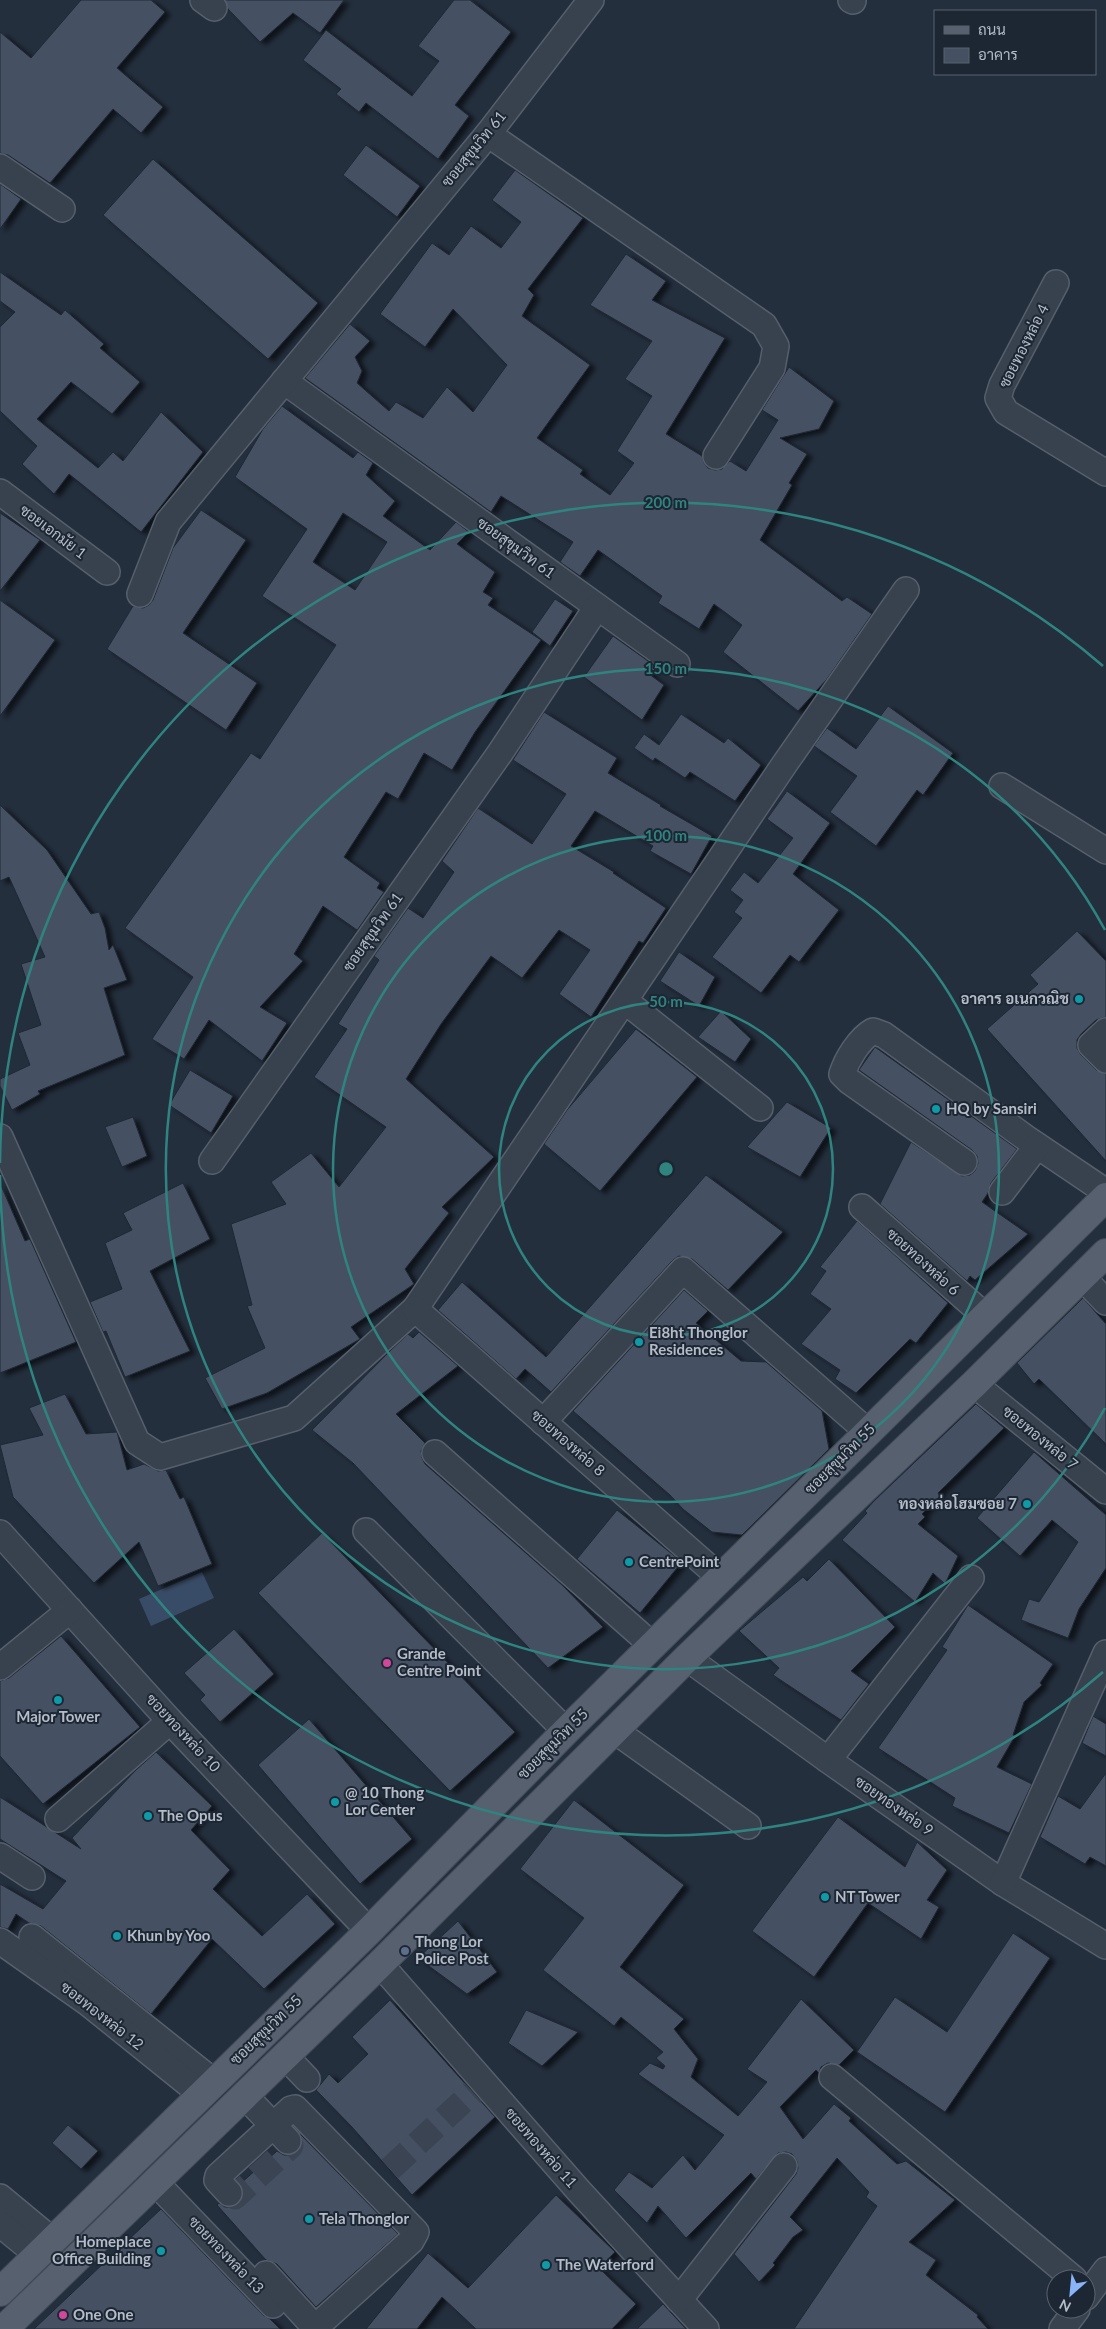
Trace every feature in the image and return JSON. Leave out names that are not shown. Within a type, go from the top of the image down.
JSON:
[{"type":"main road","name":"ซอยสุขุมวิท 55","points":[[0,2292],[369,1931],[658,1639],[1106,1197]]},
{"type":"main road","points":[[4,2329],[380,1964],[687,1658],[974,1384],[1106,1253]]},
{"type":"main road","points":[[985,1316],[1016,1343]]},
{"type":"main road","points":[[944,1356],[974,1384]]},
{"type":"main road","points":[[721,1578],[747,1601]]},
{"type":"main road","points":[[658,1639],[687,1658]]},
{"type":"main road","points":[[369,1931],[380,1964]]},
{"type":"main road","points":[[132,2164],[155,2182]]},
{"type":"street","name":"ซอยสุขุมวิท 61","points":[[212,1161],[500,753],[597,607],[284,381],[488,134],[591,0]]},
{"type":"street","points":[[488,134],[764,325],[776,346],[772,368],[716,456]]},
{"type":"street","points":[[0,167],[62,208]]},
{"type":"street","name":"ซอยทองหล่อ 4","points":[[1056,283],[1002,385],[998,398],[1006,412],[1106,473]]},
{"type":"street","points":[[140,594],[168,522],[284,381]]},
{"type":"street","name":"ซอยเอกมัย 1","points":[[0,492],[107,572]]},
{"type":"street","points":[[0,1137],[137,1442],[160,1457],[294,1418],[415,1309],[786,762],[906,590]]},
{"type":"street","points":[[597,607],[677,664]]},
{"type":"street","points":[[1002,786],[1106,851]]},
{"type":"street","points":[[625,1001],[760,1108]]},
{"type":"street","points":[[964,1162],[849,1081],[842,1074],[845,1065],[865,1036],[873,1031],[884,1035],[1037,1146],[1106,1192]]},
{"type":"street","points":[[1106,1031],[1091,1045],[1106,1060]]},
{"type":"street","points":[[1002,1192],[1037,1146]]},
{"type":"street","name":"ซอยทองหล่อ 6","points":[[862,1207],[985,1316]]},
{"type":"street","points":[[544,1422],[683,1270],[868,1432]]},
{"type":"street","points":[[1082,1277],[1106,1302]]},
{"type":"street","name":"ซอยทองหล่อ 8","points":[[415,1309],[721,1578]]},
{"type":"street","name":"ซอยทองหล่อ 7","points":[[974,1384],[1106,1491]]},
{"type":"street","points":[[436,1453],[658,1639]]},
{"type":"street","points":[[366,1531],[566,1731]]},
{"type":"street","name":"ซอยทองหล่อ 10","points":[[0,1532],[170,1721],[369,1931]]},
{"type":"street","points":[[828,1760],[971,1578]]},
{"type":"street","points":[[0,1667],[70,1610]]},
{"type":"street","points":[[1003,1883],[1106,1653]]},
{"type":"street","name":"ซอยทองหล่อ 9","points":[[687,1658],[1003,1883],[1106,1946]]},
{"type":"street","points":[[58,1819],[170,1721]]},
{"type":"street","points":[[614,1730],[748,1826]]},
{"type":"street","points":[[0,1856],[32,1877]]},
{"type":"street","points":[[32,1936],[208,2088]]},
{"type":"street","name":"ซอยทองหล่อ 12","points":[[0,1941],[208,2088]]},
{"type":"street","name":"ซอยทองหล่อ 11","points":[[380,1964],[479,2087],[579,2190],[706,2329]]},
{"type":"street","points":[[285,2056],[307,2078]]},
{"type":"street","points":[[832,2077],[1054,2269]]},
{"type":"street","points":[[244,2095],[281,2133]]},
{"type":"street","points":[[229,2193],[217,2180],[218,2176],[281,2133],[291,2109],[297,2108],[414,2229],[416,2234],[318,2325],[310,2322],[266,2274]]},
{"type":"street","points":[[679,2300],[784,2166]]},
{"type":"street","name":"ซอยทองหล่อ 13","points":[[155,2182],[296,2329]]},
{"type":"street","points":[[0,2197],[46,2248]]},
{"type":"street","points":[[0,2224],[46,2248]]},
{"type":"street","points":[[1096,2280],[1106,2270]]},
{"type":"water","points":[[202,1572],[214,1598],[151,1626],[139,1599]]},
{"type":"building","points":[[81,0],[151,0],[165,12],[117,68],[163,107],[141,133],[113,109],[50,183],[8,155],[0,153],[0,32],[31,58]]},
{"type":"building","points":[[225,0],[344,0],[320,33],[293,13],[260,42],[228,9]]},
{"type":"building","points":[[454,0],[470,0],[511,32],[455,105],[469,116],[438,159],[366,103],[359,112],[336,94],[341,89],[303,60],[326,30],[412,96],[439,61],[418,46]]},
{"type":"building","points":[[366,145],[420,186],[397,217],[343,175]]},
{"type":"building","points":[[153,159],[318,303],[268,359],[103,215]]},
{"type":"building","points":[[515,170],[583,218],[528,289],[534,295],[522,316],[590,365],[537,438],[583,470],[580,474],[610,495],[634,463],[617,451],[652,396],[625,379],[652,341],[590,305],[626,254],[666,281],[652,300],[725,338],[666,434],[702,456],[708,468],[722,469],[730,461],[746,471],[778,420],[762,410],[789,367],[834,401],[819,429],[780,438],[807,454],[789,483],[792,485],[760,540],[842,601],[847,597],[872,614],[827,679],[798,711],[723,652],[742,625],[714,604],[699,629],[658,603],[662,596],[598,550],[580,576],[560,562],[573,542],[501,496],[491,512],[305,378],[350,324],[370,341],[355,357],[362,371],[357,383],[389,411],[396,402],[423,418],[447,387],[473,412],[507,365],[453,309],[425,347],[380,314],[432,243],[449,255],[471,226],[501,248],[521,222],[492,200]]},
{"type":"building","points":[[0,184],[21,199],[0,229]]},
{"type":"building","points":[[0,272],[61,315],[65,310],[104,344],[100,348],[140,382],[112,414],[71,382],[37,419],[98,468],[113,452],[123,461],[161,412],[203,452],[141,532],[69,474],[54,494],[22,464],[37,446],[0,411],[0,327],[15,312],[0,301]]},
{"type":"building","points":[[282,406],[353,458],[358,452],[373,463],[366,475],[395,501],[383,516],[430,550],[456,522],[469,532],[457,544],[495,572],[483,592],[493,598],[488,605],[541,640],[475,732],[452,770],[424,753],[398,799],[386,792],[344,857],[380,883],[377,888],[384,892],[351,939],[357,930],[323,906],[294,954],[303,961],[260,1007],[287,1023],[262,1061],[209,1020],[184,1059],[152,1039],[193,977],[125,928],[251,753],[260,759],[336,645],[262,596],[307,529],[235,477],[263,429]],"holes":[[[343,513],[387,542],[355,590],[313,562]]]},
{"type":"building","points":[[201,510],[246,540],[183,633],[257,683],[226,730],[107,649],[133,606],[143,608],[153,600],[173,548]]},
{"type":"building","points":[[0,513],[40,540],[0,591]]},
{"type":"building","points":[[555,599],[573,611],[550,646],[532,632]]},
{"type":"building","points":[[0,600],[55,640],[0,716]]},
{"type":"building","points":[[613,636],[655,666],[649,674],[664,685],[642,720],[584,677]]},
{"type":"building","points":[[888,706],[953,753],[923,795],[917,790],[876,846],[830,812],[857,776],[814,746],[827,728],[856,749]]},
{"type":"building","points":[[544,712],[617,758],[608,773],[712,836],[691,874],[650,851],[653,846],[595,811],[571,846],[614,872],[666,908],[643,943],[639,941],[591,1017],[559,994],[590,950],[559,930],[522,978],[491,956],[441,1024],[406,1079],[494,1157],[442,1207],[449,1213],[405,1269],[414,1284],[351,1327],[360,1339],[267,1393],[222,1409],[205,1378],[265,1348],[247,1306],[252,1305],[231,1224],[286,1204],[271,1182],[311,1153],[339,1187],[386,1127],[314,1077],[347,1029],[338,1024],[379,960],[374,956],[408,908],[423,918],[454,872],[442,861],[478,808],[532,844],[566,794],[513,760]]},
{"type":"building","points":[[681,714],[724,743],[728,738],[761,765],[735,801],[690,772],[685,778],[655,758],[653,761],[634,748],[644,734],[659,745]]},
{"type":"building","points":[[787,791],[830,823],[793,874],[839,910],[799,962],[790,955],[761,993],[712,957],[742,918],[734,912],[743,900],[730,890],[744,872],[758,883],[793,838],[767,819]]},
{"type":"building","points":[[0,805],[47,850],[91,914],[99,912],[105,928],[109,950],[113,945],[127,980],[104,988],[125,1055],[38,1091],[40,1094],[12,1110],[0,1086],[0,1079],[30,1065],[18,1033],[41,1025],[21,964],[45,957],[9,877],[0,881]]},
{"type":"building","points":[[1077,931],[1106,961],[1106,1017],[1096,1020],[1081,1034],[1077,1040],[1077,1048],[1081,1055],[1096,1070],[1106,1074],[1106,1161],[987,1029],[1038,984],[1030,975]]},
{"type":"building","points":[[679,952],[715,977],[699,1006],[660,981]]},
{"type":"building","points":[[721,1011],[751,1039],[735,1062],[698,1037]]},
{"type":"building","points":[[636,1029],[697,1077],[600,1191],[544,1144],[567,1110]]},
{"type":"building","points":[[875,1047],[1017,1149],[991,1183],[988,1193],[982,1202],[1028,1234],[975,1280],[970,1276],[967,1281],[880,1204],[911,1142],[962,1176],[970,1175],[975,1171],[978,1163],[977,1156],[972,1150],[859,1070]]},
{"type":"building","points":[[190,1070],[233,1096],[211,1133],[169,1105]]},
{"type":"building","points":[[787,1102],[831,1128],[800,1177],[747,1147]]},
{"type":"building","points":[[133,1117],[147,1156],[122,1167],[105,1127]]},
{"type":"building","points":[[706,1175],[783,1232],[728,1290],[692,1259],[679,1256],[673,1260],[551,1392],[525,1369],[516,1379],[438,1310],[462,1282],[546,1357]]},
{"type":"building","points":[[0,1183],[25,1241],[30,1239],[76,1342],[0,1373]]},
{"type":"building","points":[[183,1183],[210,1239],[150,1271],[190,1351],[125,1377],[106,1331],[103,1332],[90,1302],[122,1289],[105,1243],[132,1230],[123,1213]]},
{"type":"building","points":[[857,1221],[948,1303],[916,1343],[910,1339],[856,1393],[835,1379],[840,1370],[801,1344],[831,1309],[810,1294],[826,1271],[820,1267]]},
{"type":"building","points":[[684,1290],[708,1311],[696,1323],[741,1361],[766,1362],[822,1411],[829,1449],[742,1535],[712,1532],[683,1509],[670,1495],[573,1411]]},
{"type":"building","points":[[1083,1298],[1106,1324],[1106,1444],[1039,1379],[1034,1384],[1017,1363]]},
{"type":"building","points":[[419,1332],[458,1366],[396,1414],[425,1443],[421,1451],[425,1464],[562,1585],[603,1627],[548,1668],[353,1463],[312,1430],[408,1334],[413,1338]]},
{"type":"building","points":[[65,1394],[86,1434],[117,1432],[127,1470],[144,1464],[158,1471],[166,1470],[180,1499],[184,1497],[212,1564],[158,1586],[139,1542],[94,1583],[13,1497],[0,1445],[43,1435],[29,1408]]},
{"type":"building","points":[[976,1404],[1004,1428],[938,1493],[940,1496],[922,1514],[925,1517],[918,1524],[958,1556],[945,1584],[933,1573],[915,1602],[842,1540],[867,1513],[865,1511],[874,1501]]},
{"type":"building","points":[[1034,1452],[1106,1515],[1106,1568],[1079,1609],[1068,1638],[1021,1620],[1029,1599],[1039,1602],[1078,1542],[1052,1520],[1020,1556],[977,1518]]},
{"type":"building","name":"CentrePoint","points":[[617,1510],[682,1562],[640,1613],[577,1559]]},
{"type":"building","name":"Grande Centre Point","points":[[322,1533],[515,1732],[450,1791],[258,1593]]},
{"type":"building","points":[[829,1559],[895,1627],[851,1671],[869,1684],[841,1720],[773,1675],[779,1668],[739,1631],[803,1577],[807,1581]]},
{"type":"building","points":[[968,1605],[1053,1664],[1040,1683],[1042,1685],[1024,1702],[1013,1735],[1015,1736],[997,1767],[1032,1784],[1009,1833],[952,1806],[955,1798],[878,1748],[947,1650],[942,1647]]},
{"type":"building","points":[[234,1629],[274,1674],[220,1722],[200,1700],[205,1695],[184,1673]]},
{"type":"building","name":"Major Tower","points":[[61,1636],[140,1727],[43,1804],[0,1756],[0,1681],[9,1678]]},
{"type":"building","points":[[1093,1716],[1106,1724],[1106,1756],[1082,1743]]},
{"type":"building","name":"@ 10 Thong Lor Center","points":[[309,1719],[412,1839],[360,1884],[258,1765]]},
{"type":"building","points":[[156,1752],[212,1806],[191,1830],[230,1870],[213,1889],[262,1936],[307,1894],[335,1924],[264,1989],[212,1939],[151,2014],[41,1926],[29,1923],[16,1914],[8,1929],[0,1927],[0,1884],[43,1909],[66,1881],[0,1839],[0,1797],[81,1849],[72,1838],[135,1771]]},
{"type":"building","points":[[1106,1773],[1106,1866],[1090,1857],[1085,1864],[1040,1837],[1058,1796],[1080,1809]]},
{"type":"building","points":[[574,1800],[684,1885],[620,1967],[684,2019],[674,2029],[698,2059],[691,2077],[738,2116],[767,2082],[747,2069],[801,1999],[854,2050],[839,2065],[828,2063],[821,2067],[819,2073],[816,2070],[780,2107],[803,2139],[834,2104],[851,2118],[849,2121],[897,2164],[906,2161],[955,2200],[909,2242],[936,2260],[926,2275],[978,2315],[977,2317],[988,2329],[794,2329],[877,2206],[866,2197],[869,2192],[837,2158],[790,2217],[803,2230],[793,2237],[773,2263],[775,2265],[759,2282],[734,2254],[796,2174],[798,2168],[797,2161],[792,2154],[786,2152],[778,2153],[756,2179],[751,2173],[686,2238],[658,2206],[647,2223],[614,2190],[629,2172],[652,2188],[683,2155],[695,2170],[724,2135],[638,2074],[650,2063],[663,2069],[665,2066],[656,2058],[663,2052],[621,2017],[614,2026],[543,1970],[584,1918],[520,1869]]},
{"type":"building","name":"NT Tower","points":[[838,1817],[905,1867],[917,1842],[947,1870],[927,1900],[939,1907],[921,1939],[868,1903],[814,1977],[752,1931]]},
{"type":"building","points":[[458,1921],[497,1972],[467,1994],[418,1958]]},
{"type":"building","points":[[1013,1933],[1050,1958],[945,2112],[857,2052],[895,1997],[947,2032]]},
{"type":"building","points":[[390,2000],[495,2117],[412,2195],[352,2127],[316,2090],[329,2074],[338,2083],[368,2054],[352,2037]]},
{"type":"building","points":[[526,2010],[578,2032],[542,2066],[508,2043]]},
{"type":"building","points":[[68,2125],[98,2151],[81,2169],[52,2143]]},
{"type":"building","name":"Tela Thonglor","points":[[300,2134],[398,2234],[316,2307],[277,2264],[266,2260],[217,2205],[219,2203],[225,2207],[232,2207],[238,2204],[243,2197],[240,2184],[277,2151],[284,2155],[292,2155],[298,2152],[302,2145]]},
{"type":"building","points":[[556,2195],[615,2252],[599,2268],[636,2304],[612,2329],[476,2329],[442,2297],[417,2329],[366,2329],[428,2253],[468,2288]]},
{"type":"building","name":"Homeplace Office Building","points":[[161,2209],[263,2315],[280,2329],[34,2329]]},
{"type":"building","points":[[663,2304],[686,2329],[637,2329]]},
{"type":"tunnel","points":[[390,2169],[473,2092]]},
{"type":"tunnel","points":[[229,2193],[235,2197],[291,2146],[288,2141]]},
{"type":"place","name":"อาคาร อเนกวณิช","points":[[1079,999]]},
{"type":"place","name":"HQ by Sansiri","points":[[936,1109]]},
{"type":"place","name":"Ei8ht Thonglor Residences","points":[[639,1342]]},
{"type":"place","name":"ทองหล่อโฮมซอย 7","points":[[1027,1504]]},
{"type":"place","name":"CentrePoint","points":[[629,1562]]},
{"type":"place","name":"Grande Centre Point","points":[[387,1663]]},
{"type":"place","name":"Major Tower","points":[[58,1700]]},
{"type":"place","name":"@ 10 Thong Lor Center","points":[[335,1802]]},
{"type":"place","name":"The Opus","points":[[148,1816]]},
{"type":"place","name":"NT Tower","points":[[825,1897]]},
{"type":"place","name":"Khun by Yoo","points":[[117,1936]]},
{"type":"place","name":"Thong Lor Police Post","points":[[405,1951]]},
{"type":"place","name":"Tela Thonglor","points":[[309,2219]]},
{"type":"place","name":"Homeplace Office Building","points":[[161,2251]]},
{"type":"place","name":"The Waterford","points":[[546,2265]]},
{"type":"place","name":"One One","points":[[63,2315]]}]
